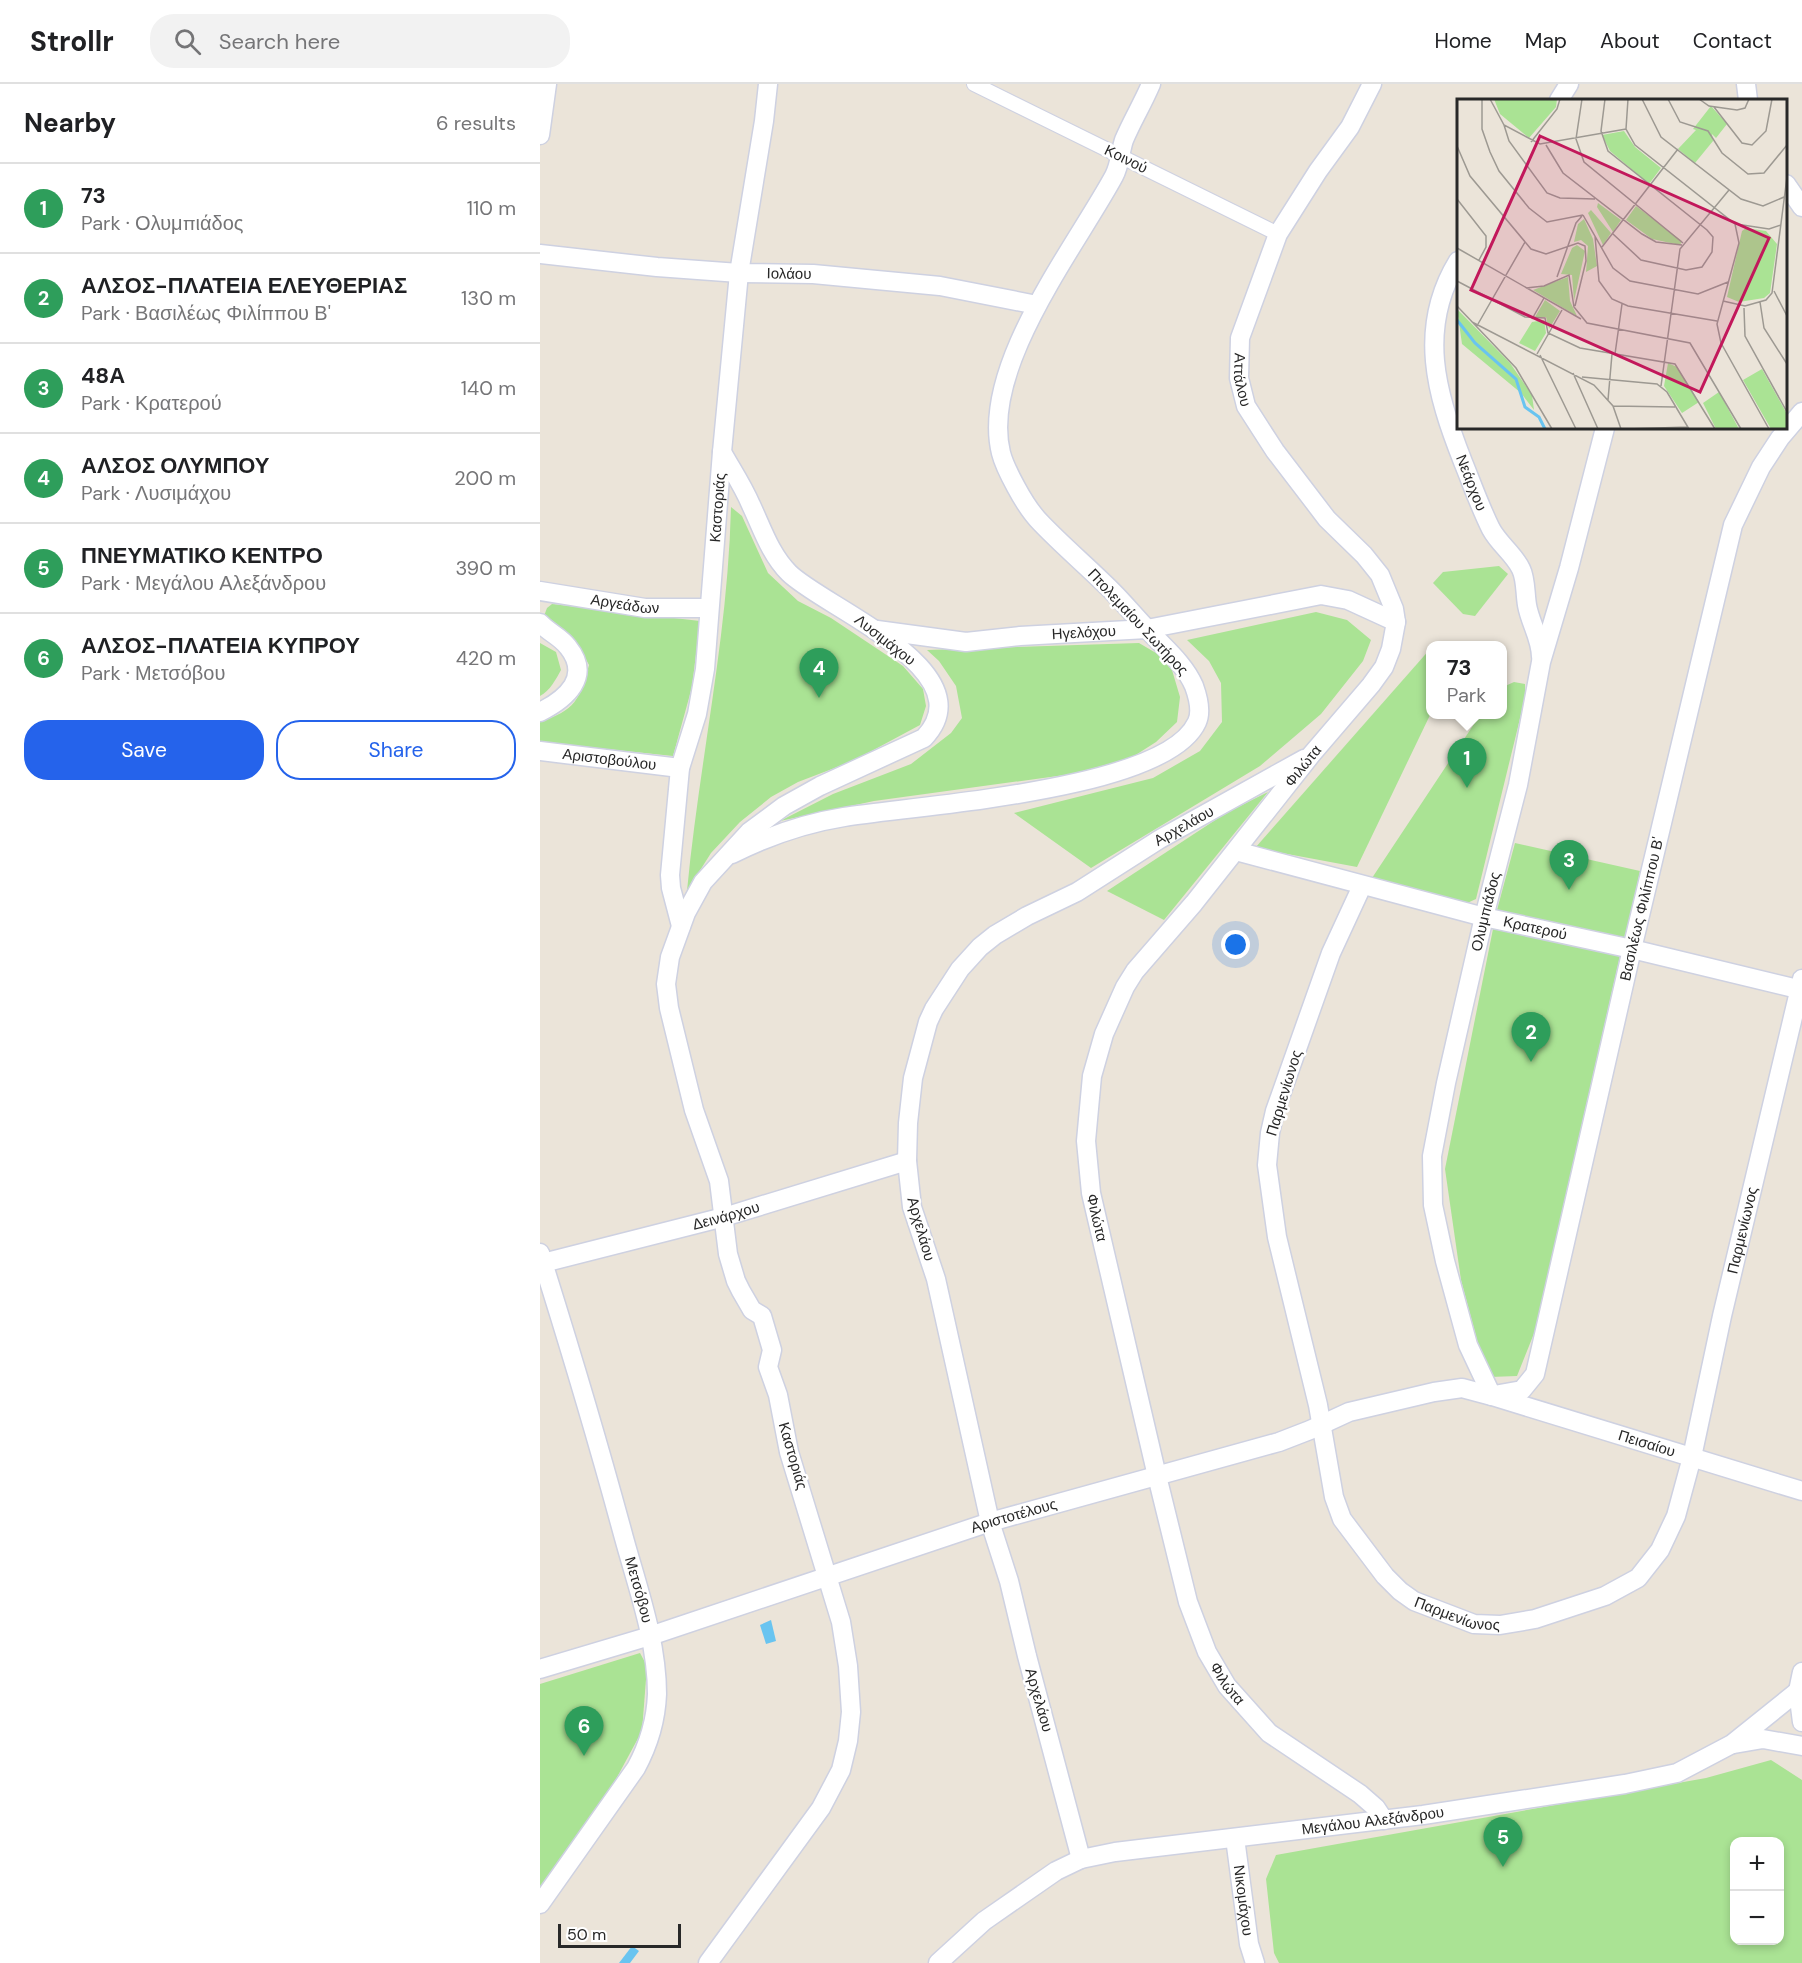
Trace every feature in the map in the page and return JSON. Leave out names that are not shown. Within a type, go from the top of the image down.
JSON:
[{"type":"street","points":[[540,135],[547,84]]},
{"type":"street","name":"Καστοριάς","points":[[681,926],[670,875],[680,768],[692,734],[705,669],[739,273],[764,122],[768,84]]},
{"type":"street","name":"Κοινού","points":[[974,84],[1278,234]]},
{"type":"street","name":"Πτολεμαίου Σωτήρος","points":[[722,859],[765,840],[840,817],[1064,786],[1110,775],[1162,755],[1180,743],[1193,728],[1199,715],[1199,706],[1188,674],[1116,595],[1039,521],[1021,495],[1001,453],[1000,417],[1007,372],[1037,305],[1116,172],[1124,142],[1151,84]]},
{"type":"street","name":"Αττάλου","points":[[1372,84],[1350,127],[1312,179],[1278,234],[1240,338],[1239,378],[1242,395],[1260,430],[1327,519],[1373,564],[1392,600],[1396,622]]},
{"type":"street","points":[[1560,99],[1569,84]]},
{"type":"street","points":[[1746,84],[1748,99]]},
{"type":"street","points":[[1787,187],[1802,207]]},
{"type":"street","name":"Ιολάου","points":[[540,254],[657,267],[739,273],[813,274],[940,286],[1037,305]]},
{"type":"street","name":"Νεάρχου","points":[[1457,263],[1443,292],[1436,319],[1433,344],[1437,380],[1444,408],[1481,507],[1499,542],[1523,572],[1528,613],[1541,645],[1541,662]]},
{"type":"street","name":"Βασιλέως Φιλίππου Β'","points":[[1492,1396],[1522,1390],[1535,1374],[1632,949],[1733,525],[1761,466],[1802,412]]},
{"type":"street","name":"Ολυμπιάδος","points":[[1492,1396],[1468,1345],[1440,1238],[1433,1205],[1432,1156],[1446,1083],[1484,917],[1518,785],[1541,662],[1569,568],[1605,429]]},
{"type":"street","name":"Λυσιμάχου","points":[[722,452],[741,484],[767,542],[789,573],[874,629],[914,661],[934,686],[940,707],[936,723],[924,738],[820,786],[784,806],[748,832],[722,859]]},
{"type":"street","name":"Αργεάδων","points":[[540,591],[645,608],[709,608]]},
{"type":"street","name":"Ηγελόχου","points":[[874,629],[966,642],[1020,636],[1147,629],[1321,595],[1348,600],[1396,622]]},
{"type":"street","name":"Φιλώτα","points":[[1384,1820],[1376,1808],[1360,1794],[1269,1733],[1227,1686],[1207,1652],[1188,1602],[1157,1476],[1091,1193],[1086,1141],[1090,1090],[1104,1034],[1125,987],[1135,971],[1378,676],[1391,649],[1396,622]]},
{"type":"street","points":[[540,623],[568,647],[577,669],[569,692],[540,712]]},
{"type":"street","name":"Αριστοβούλου","points":[[540,751],[680,768]]},
{"type":"street","name":"Αρχελάου","points":[[1081,1858],[1009,1581],[990,1522],[936,1278],[912,1207],[907,1161],[911,1088],[928,1022],[950,983],[980,947],[1008,926],[1077,891],[1160,839],[1311,755]]},
{"type":"street","name":"Κρατερού","points":[[1236,850],[1362,886],[1484,917],[1801,986]]},
{"type":"street","name":"Καστοριάς","points":[[708,1963],[821,1808],[841,1770],[851,1724],[851,1695],[845,1643],[828,1576],[787,1442],[778,1395],[768,1367],[772,1350],[762,1316],[752,1310],[736,1281],[728,1254],[719,1180],[694,1110],[669,1008],[667,975],[670,957],[681,926],[703,882],[722,859]]},
{"type":"street","name":"Παρμενίωνος","points":[[1362,886],[1331,953],[1281,1091],[1267,1151],[1266,1165],[1277,1237],[1322,1424],[1330,1475],[1339,1510],[1351,1533],[1392,1584],[1414,1601],[1462,1621],[1486,1625],[1522,1622],[1576,1607],[1620,1589],[1638,1578],[1660,1550],[1676,1516],[1692,1457],[1722,1316],[1801,986]]},
{"type":"street","name":"Δεινάρχου","points":[[542,1258],[724,1217],[907,1161]]},
{"type":"street","name":"Μετσόβου","points":[[540,1904],[636,1768],[654,1724],[657,1695],[650,1635],[608,1477],[542,1258]]},
{"type":"street","name":"Αριστοτέλους","points":[[540,1669],[650,1635],[990,1522],[1286,1440],[1349,1412],[1434,1392],[1462,1388],[1492,1396]]},
{"type":"street","name":"Πεισαίου","points":[[1492,1396],[1802,1491]]},
{"type":"street","points":[[1802,1672],[1798,1691],[1802,1722]]},
{"type":"street","name":"Μεγάλου Αλεξάνδρου","points":[[938,1963],[984,1921],[1056,1871],[1081,1858],[1384,1820],[1625,1785],[1677,1773],[1732,1744],[1798,1691]]},
{"type":"street","points":[[1732,1744],[1763,1739],[1802,1746]]},
{"type":"street","name":"Νικομάχου","points":[[1235,1838],[1249,1944],[1255,1963]]},
{"type":"green space","points":[[731,507],[742,516],[768,573],[798,601],[831,618],[903,666],[923,689],[926,706],[920,725],[853,761],[798,782],[771,797],[740,822],[711,853],[687,891],[725,604]]},
{"type":"green space","points":[[1499,566],[1508,574],[1475,616],[1463,614],[1433,583],[1443,572]]},
{"type":"green space","points":[[552,604],[700,621],[692,687],[673,756],[540,742],[540,722],[569,708],[579,695],[589,665],[571,637],[544,616],[547,608]]},
{"type":"green space","points":[[1316,612],[1347,620],[1371,640],[1363,661],[1321,714],[1260,766],[1091,868],[1014,813],[1153,778],[1200,751],[1222,722],[1221,683],[1209,661],[1187,640]]},
{"type":"green space","points":[[540,643],[556,652],[561,670],[550,688],[540,696]]},
{"type":"green space","points":[[1139,643],[1156,653],[1172,670],[1180,697],[1177,722],[1156,742],[1131,758],[1072,774],[874,801],[780,821],[833,794],[911,764],[951,733],[962,718],[956,686],[939,661],[927,650]]},
{"type":"green space","points":[[1426,654],[1426,719],[1428,719],[1357,867],[1255,848]]},
{"type":"green space","points":[[1514,682],[1525,684],[1525,698],[1476,899],[1465,904],[1372,878],[1477,719],[1507,719],[1507,685]]},
{"type":"green space","points":[[1268,792],[1164,920],[1107,891],[1226,813]]},
{"type":"green space","points":[[1515,843],[1640,871],[1626,938],[1497,910]]},
{"type":"green space","points":[[1493,929],[1620,956],[1535,1331],[1517,1376],[1490,1377],[1477,1340],[1461,1280],[1445,1169]]},
{"type":"green space","points":[[640,1653],[647,1666],[642,1731],[615,1781],[540,1888],[540,1684]]},
{"type":"green space","points":[[1771,1760],[1802,1780],[1802,1963],[1279,1963],[1274,1953],[1266,1879],[1276,1855],[1706,1778]]},
{"type":"water","points":[[771,1620],[776,1641],[766,1644],[760,1625]]},
{"type":"water","points":[[632,1946],[639,1951],[630,1963],[619,1963]]},
{"type":"place","name":"ΑΛΣΟΣ ΟΛΥΜΠΟΥ","points":[[819,698]]},
{"type":"place","name":"73","points":[[1467,788]]},
{"type":"place","name":"48Α","points":[[1569,890]]},
{"type":"place","name":"ΑΛΣΟΣ-ΠΛΑΤΕΙΑ ΕΛΕΥΘΕΡΙΑΣ","points":[[1531,1062]]},
{"type":"place","name":"ΑΛΣΟΣ-ΠΛΑΤΕΙΑ ΚΥΠΡΟΥ","points":[[584,1756]]},
{"type":"place","name":"ΠΝΕΥΜΑΤΙΚΟ ΚΕΝΤΡΟ","points":[[1503,1867]]}]
